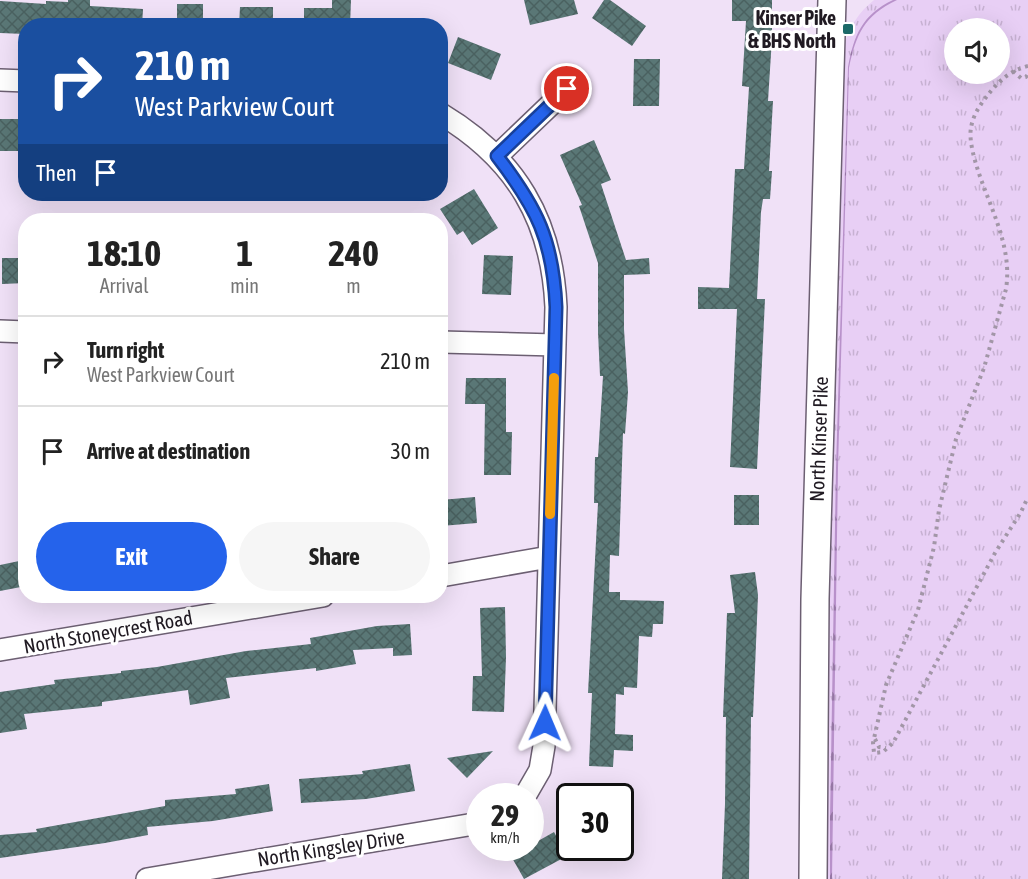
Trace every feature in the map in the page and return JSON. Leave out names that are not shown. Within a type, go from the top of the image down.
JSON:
[{"type":"street","name":"North Kinser Pike","points":[[813,879],[815,599],[832,0]]},
{"type":"street","points":[[0,80],[18,81]]},
{"type":"street","points":[[497,156],[567,89]]},
{"type":"street","points":[[448,118],[471,133],[497,156],[527,196],[546,241],[555,285],[544,746],[540,770],[532,783]]},
{"type":"street","points":[[0,331],[18,332]]},
{"type":"street","points":[[448,342],[555,345]]},
{"type":"street","points":[[448,575],[549,557]]},
{"type":"street","name":"North Stoneycrest Road","points":[[0,650],[281,603]]},
{"type":"street","name":"North Kingsley Drive","points":[[147,879],[466,825]]},
{"type":"path","points":[[1028,66],[1013,71],[998,82],[982,101],[970,128],[977,167],[1005,249],[1008,275],[1006,289],[984,368],[956,439],[939,510],[934,547],[918,610],[886,685],[873,743],[874,753],[883,752],[889,747],[951,638],[995,553],[1022,512],[1028,497]]},
{"type":"path","points":[[1013,71],[1021,78],[1028,74]]},
{"type":"path","points":[[875,737],[881,749],[889,747]]},
{"type":"green space","points":[[874,0],[1028,0],[1028,879],[819,879],[844,46],[855,20]]},
{"type":"green space","points":[[893,0],[897,0],[877,13],[863,27],[849,68],[838,468],[832,879],[830,879],[836,468],[848,67],[853,45],[861,27],[874,12]]},
{"type":"building","points":[[68,0],[90,0],[90,6],[143,9],[142,18],[18,18],[18,34],[0,33],[0,1],[46,4],[46,1],[68,2]]},
{"type":"building","points":[[332,0],[351,0],[350,18],[304,18],[304,8],[332,8]]},
{"type":"building","points":[[524,0],[574,0],[578,14],[530,25]]},
{"type":"building","points":[[604,0],[610,0],[646,26],[632,46],[592,18]]},
{"type":"building","points":[[732,0],[772,0],[768,101],[773,101],[769,171],[772,171],[770,199],[763,199],[761,212],[757,299],[765,299],[757,469],[730,467],[737,309],[698,309],[698,287],[729,288],[735,169],[744,169],[749,87],[742,86],[746,21],[732,21]]},
{"type":"building","points":[[177,4],[203,4],[203,18],[177,18]]},
{"type":"building","points":[[240,7],[273,7],[273,18],[239,18]]},
{"type":"building","points":[[458,37],[501,54],[491,80],[448,63]]},
{"type":"building","points":[[634,59],[660,59],[659,106],[633,106]]},
{"type":"building","points":[[0,119],[18,119],[18,151],[0,151]]},
{"type":"building","points":[[594,140],[611,180],[601,184],[626,260],[649,258],[650,274],[624,275],[624,329],[628,392],[625,434],[623,433],[619,556],[610,555],[609,592],[620,592],[620,600],[664,601],[663,624],[653,624],[652,637],[639,636],[637,688],[624,687],[624,695],[616,694],[615,734],[633,735],[633,751],[614,750],[613,767],[589,766],[592,693],[588,693],[598,503],[594,503],[595,457],[598,457],[603,376],[600,376],[598,332],[598,263],[579,206],[582,205],[560,155]]},
{"type":"building","points":[[474,189],[498,228],[472,245],[463,231],[457,235],[448,221],[448,213],[443,213],[440,209]]},
{"type":"building","points":[[484,255],[513,256],[511,295],[482,294]]},
{"type":"building","points":[[2,258],[18,258],[18,283],[2,284]]},
{"type":"building","points":[[466,378],[506,378],[506,432],[512,432],[511,475],[484,475],[485,404],[465,404]]},
{"type":"building","points":[[734,495],[759,495],[759,525],[734,525]]},
{"type":"building","points":[[475,497],[477,523],[448,525],[448,499]]},
{"type":"building","points":[[18,561],[18,588],[0,591],[0,565]]},
{"type":"building","points":[[755,572],[758,595],[753,717],[751,717],[749,879],[722,879],[726,717],[723,717],[727,613],[735,613],[730,575]]},
{"type":"building","points":[[505,607],[504,712],[472,711],[473,676],[482,676],[480,608]]},
{"type":"building","points":[[410,624],[412,655],[393,656],[393,648],[353,650],[356,664],[316,671],[316,668],[226,678],[230,698],[190,705],[188,690],[102,702],[102,706],[24,714],[27,729],[0,733],[0,692],[55,684],[54,680],[121,673],[121,671],[246,651],[311,644],[310,638],[377,626]]},
{"type":"building","points":[[493,751],[467,778],[447,758]]},
{"type":"building","points":[[410,764],[415,791],[366,799],[301,803],[299,779],[363,774],[362,771]]},
{"type":"building","points":[[269,784],[273,811],[213,821],[147,827],[148,835],[0,858],[0,835],[37,832],[36,829],[165,806],[165,800],[236,794],[235,789]]},
{"type":"building","points":[[554,832],[558,861],[524,879],[514,861],[544,861],[544,838]]},
{"type":"slow traffic","points":[[550,514],[554,378]]},
{"type":"place","name":"Kinser Pike & BHS North","points":[[848,29]]},
{"type":"route","points":[[545,723],[555,285],[552,262],[540,224],[522,188],[497,156],[567,89]]}]
